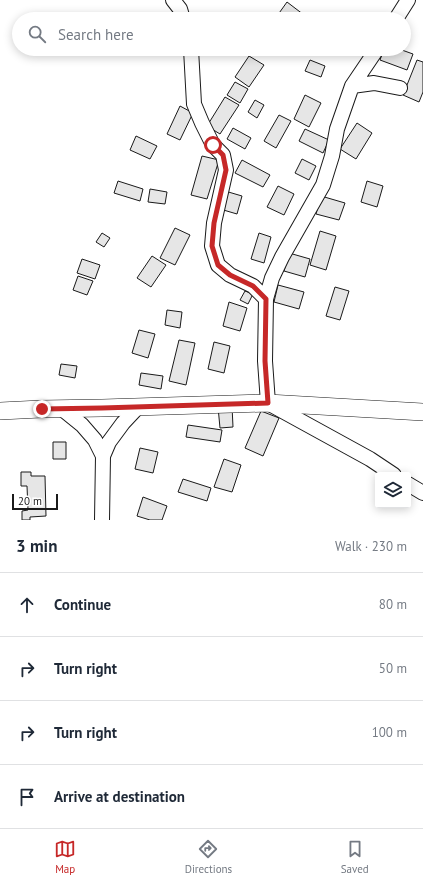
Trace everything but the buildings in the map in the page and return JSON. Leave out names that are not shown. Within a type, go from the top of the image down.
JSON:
[{"type":"street","points":[[173,0],[181,12]]},
{"type":"street","points":[[400,12],[408,0]]},
{"type":"street","points":[[191,56],[194,104],[213,145],[223,155],[226,170],[214,223],[212,246],[218,265],[230,275],[253,286],[266,299]]},
{"type":"street","points":[[268,403],[265,361],[266,299],[272,278],[282,257],[323,185],[332,156],[337,129],[352,86],[373,56]]},
{"type":"street","points":[[352,86],[374,83],[400,88]]},
{"type":"street","points":[[268,403],[389,472]]},
{"type":"street","points":[[0,412],[61,408],[268,403],[423,412]]},
{"type":"street","points":[[102,520],[103,456],[109,442],[123,423],[138,407]]},
{"type":"street","points":[[61,408],[82,425],[95,440],[103,456]]},
{"type":"street","points":[[411,486],[423,494]]},
{"type":"route","points":[[42,409],[268,403],[265,361],[266,299],[253,286],[230,275],[218,265],[212,246],[214,223],[226,170],[223,155],[213,145]]}]
